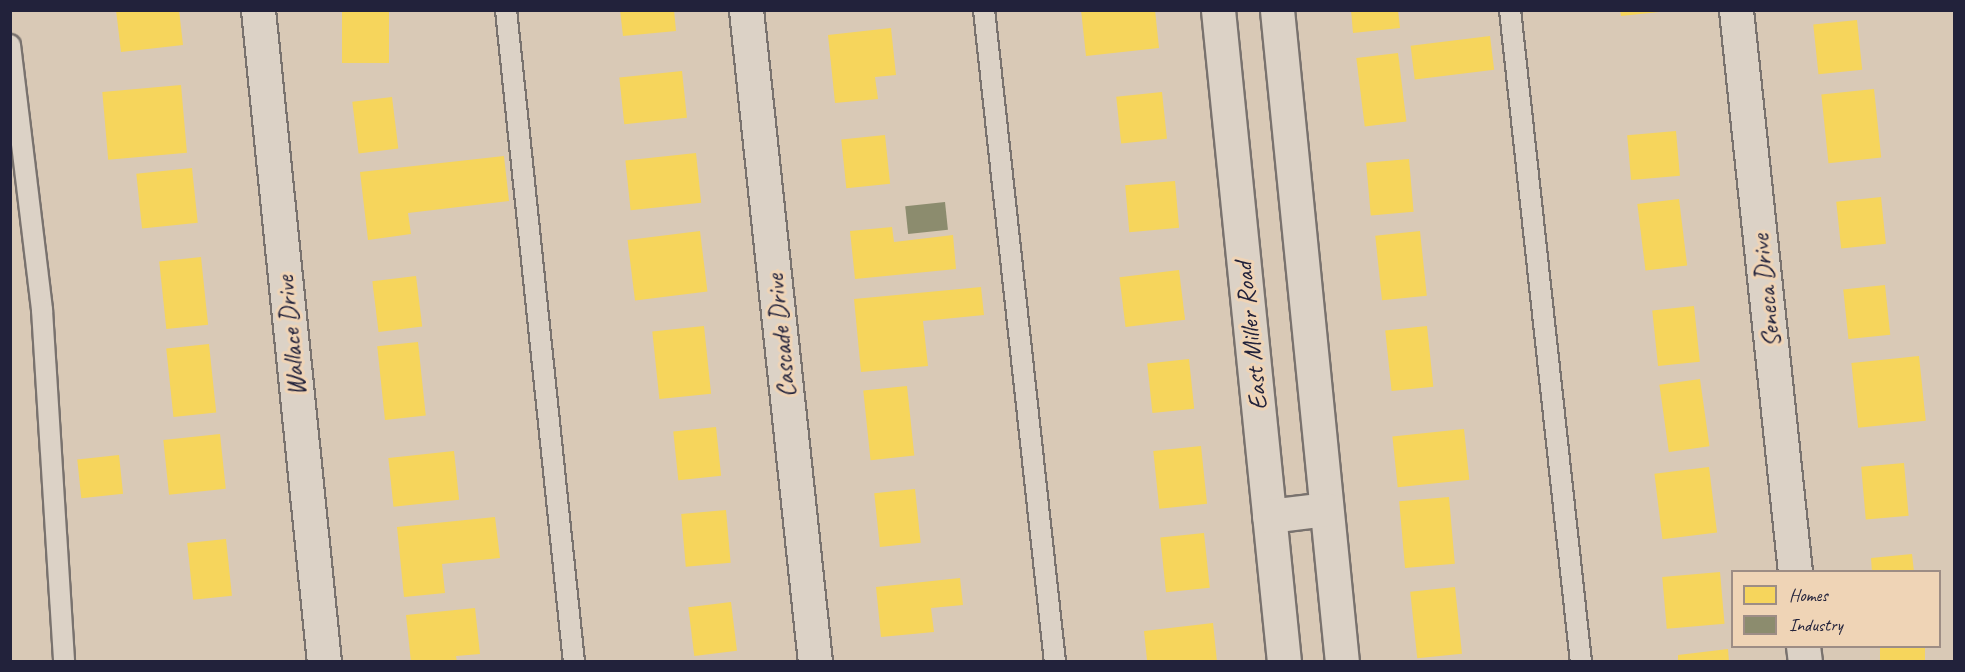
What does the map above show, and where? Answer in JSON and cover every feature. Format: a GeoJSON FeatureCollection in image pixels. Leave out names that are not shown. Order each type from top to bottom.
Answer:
{"type":"FeatureCollection","features":[{"type":"Feature","properties":{"kind":"street","name":"Wallace Drive"},"geometry":{"type":"LineString","coordinates":[[258,10],[324,662]]}},
{"type":"Feature","properties":{"kind":"street","name":"Cascade Drive"},"geometry":{"type":"LineString","coordinates":[[746,10],[815,662]]}},
{"type":"Feature","properties":{"kind":"street","name":"East Miller Road"},"geometry":{"type":"LineString","coordinates":[[1218,10],[1284,662]]}},
{"type":"Feature","properties":{"kind":"street"},"geometry":{"type":"LineString","coordinates":[[1277,10],[1342,662]]}},
{"type":"Feature","properties":{"kind":"street","name":"Seneca Drive"},"geometry":{"type":"LineString","coordinates":[[1736,10],[1795,570]]}},
{"type":"Feature","properties":{"kind":"street"},"geometry":{"type":"LineString","coordinates":[[1269,516],[1326,509]]}},
{"type":"Feature","properties":{"kind":"lane"},"geometry":{"type":"LineString","coordinates":[[506,10],[574,662]]}},
{"type":"Feature","properties":{"kind":"lane"},"geometry":{"type":"LineString","coordinates":[[984,10],[1055,662]]}},
{"type":"Feature","properties":{"kind":"lane"},"geometry":{"type":"LineString","coordinates":[[1510,10],[1581,662]]}},
{"type":"Feature","properties":{"kind":"lane"},"geometry":{"type":"LineString","coordinates":[[10,45],[42,310],[63,662]]}},
{"type":"Feature","properties":{"kind":"building: Homes"},"geometry":{"type":"Polygon","coordinates":[[[116,10],[179,10],[183,45],[121,52],[116,10]]]}},
{"type":"Feature","properties":{"kind":"building: Homes"},"geometry":{"type":"Polygon","coordinates":[[[342,10],[389,10],[389,63],[342,63],[342,10]]]}},
{"type":"Feature","properties":{"kind":"building: Homes"},"geometry":{"type":"Polygon","coordinates":[[[620,10],[674,10],[676,31],[623,36],[620,10]]]}},
{"type":"Feature","properties":{"kind":"building: Homes"},"geometry":{"type":"Polygon","coordinates":[[[1081,10],[1155,10],[1159,48],[1086,56],[1081,10]]]}},
{"type":"Feature","properties":{"kind":"building: Homes"},"geometry":{"type":"Polygon","coordinates":[[[1351,10],[1398,10],[1400,28],[1353,33],[1351,10]]]}},
{"type":"Feature","properties":{"kind":"building: Homes"},"geometry":{"type":"Polygon","coordinates":[[[1620,10],[1659,10],[1659,12],[1621,16],[1620,10]]]}},
{"type":"Feature","properties":{"kind":"building: Homes"},"geometry":{"type":"Polygon","coordinates":[[[1857,20],[1862,70],[1818,74],[1813,25],[1857,20]]]}},
{"type":"Feature","properties":{"kind":"building: Homes"},"geometry":{"type":"Polygon","coordinates":[[[891,28],[896,75],[875,77],[878,99],[835,103],[828,35],[891,28]]]}},
{"type":"Feature","properties":{"kind":"building: Homes"},"geometry":{"type":"Polygon","coordinates":[[[1490,36],[1494,70],[1415,79],[1411,46],[1490,36]]]}},
{"type":"Feature","properties":{"kind":"building: Homes"},"geometry":{"type":"Polygon","coordinates":[[[1398,53],[1406,121],[1365,127],[1356,58],[1398,53]]]}},
{"type":"Feature","properties":{"kind":"building: Homes"},"geometry":{"type":"Polygon","coordinates":[[[682,71],[687,118],[624,124],[619,78],[682,71]]]}},
{"type":"Feature","properties":{"kind":"building: Homes"},"geometry":{"type":"Polygon","coordinates":[[[181,85],[187,153],[108,160],[102,92],[181,85]]]}},
{"type":"Feature","properties":{"kind":"building: Homes"},"geometry":{"type":"Polygon","coordinates":[[[1874,89],[1881,158],[1829,163],[1821,95],[1874,89]]]}},
{"type":"Feature","properties":{"kind":"building: Homes"},"geometry":{"type":"Polygon","coordinates":[[[1162,92],[1167,139],[1121,144],[1116,97],[1162,92]]]}},
{"type":"Feature","properties":{"kind":"building: Homes"},"geometry":{"type":"Polygon","coordinates":[[[392,97],[398,149],[359,153],[352,102],[392,97]]]}},
{"type":"Feature","properties":{"kind":"building: Homes"},"geometry":{"type":"Polygon","coordinates":[[[1676,131],[1680,176],[1631,180],[1627,135],[1676,131]]]}},
{"type":"Feature","properties":{"kind":"building: Homes"},"geometry":{"type":"Polygon","coordinates":[[[885,135],[890,184],[846,188],[841,140],[885,135]]]}},
{"type":"Feature","properties":{"kind":"building: Homes"},"geometry":{"type":"Polygon","coordinates":[[[696,153],[701,203],[631,210],[625,160],[696,153]]]}},
{"type":"Feature","properties":{"kind":"building: Homes"},"geometry":{"type":"Polygon","coordinates":[[[504,156],[509,201],[408,213],[411,234],[368,240],[360,172],[504,156]]]}},
{"type":"Feature","properties":{"kind":"building: Homes"},"geometry":{"type":"Polygon","coordinates":[[[1409,159],[1414,212],[1371,216],[1366,163],[1409,159]]]}},
{"type":"Feature","properties":{"kind":"building: Homes"},"geometry":{"type":"Polygon","coordinates":[[[192,168],[198,223],[142,229],[136,174],[192,168]]]}},
{"type":"Feature","properties":{"kind":"building: Homes"},"geometry":{"type":"Polygon","coordinates":[[[1175,181],[1179,228],[1129,232],[1125,185],[1175,181]]]}},
{"type":"Feature","properties":{"kind":"building: Homes"},"geometry":{"type":"Polygon","coordinates":[[[1881,197],[1886,244],[1841,248],[1836,202],[1881,197]]]}},
{"type":"Feature","properties":{"kind":"building: Homes"},"geometry":{"type":"Polygon","coordinates":[[[1679,199],[1687,266],[1645,271],[1637,204],[1679,199]]]}},
{"type":"Feature","properties":{"kind":"building: Homes"},"geometry":{"type":"Polygon","coordinates":[[[892,227],[894,242],[953,235],[956,269],[855,279],[850,231],[892,227]]]}},
{"type":"Feature","properties":{"kind":"building: Homes"},"geometry":{"type":"Polygon","coordinates":[[[700,231],[707,292],[635,300],[628,240],[700,231]]]}},
{"type":"Feature","properties":{"kind":"building: Homes"},"geometry":{"type":"Polygon","coordinates":[[[1420,231],[1427,296],[1382,300],[1375,236],[1420,231]]]}},
{"type":"Feature","properties":{"kind":"building: Homes"},"geometry":{"type":"Polygon","coordinates":[[[201,257],[208,325],[166,329],[159,261],[201,257]]]}},
{"type":"Feature","properties":{"kind":"building: Homes"},"geometry":{"type":"Polygon","coordinates":[[[1179,270],[1185,320],[1126,327],[1119,277],[1179,270]]]}},
{"type":"Feature","properties":{"kind":"building: Homes"},"geometry":{"type":"Polygon","coordinates":[[[416,276],[422,327],[379,332],[372,281],[416,276]]]}},
{"type":"Feature","properties":{"kind":"building: Homes"},"geometry":{"type":"Polygon","coordinates":[[[1885,285],[1890,335],[1848,339],[1843,289],[1885,285]]]}},
{"type":"Feature","properties":{"kind":"building: Homes"},"geometry":{"type":"Polygon","coordinates":[[[981,287],[984,315],[923,321],[928,366],[861,372],[854,299],[981,287]]]}},
{"type":"Feature","properties":{"kind":"building: Homes"},"geometry":{"type":"Polygon","coordinates":[[[1694,306],[1700,362],[1658,366],[1652,310],[1694,306]]]}},
{"type":"Feature","properties":{"kind":"building: Homes"},"geometry":{"type":"Polygon","coordinates":[[[704,326],[711,394],[659,399],[652,331],[704,326]]]}},
{"type":"Feature","properties":{"kind":"building: Homes"},"geometry":{"type":"Polygon","coordinates":[[[1427,326],[1433,387],[1392,391],[1385,330],[1427,326]]]}},
{"type":"Feature","properties":{"kind":"building: Homes"},"geometry":{"type":"Polygon","coordinates":[[[418,342],[426,416],[385,420],[377,346],[418,342]]]}},
{"type":"Feature","properties":{"kind":"building: Homes"},"geometry":{"type":"Polygon","coordinates":[[[209,344],[216,413],[173,417],[166,348],[209,344]]]}},
{"type":"Feature","properties":{"kind":"building: Homes"},"geometry":{"type":"Polygon","coordinates":[[[1919,356],[1926,421],[1858,428],[1851,363],[1919,356]]]}},
{"type":"Feature","properties":{"kind":"building: Homes"},"geometry":{"type":"Polygon","coordinates":[[[1189,359],[1194,409],[1152,413],[1147,363],[1189,359]]]}},
{"type":"Feature","properties":{"kind":"building: Homes"},"geometry":{"type":"Polygon","coordinates":[[[1700,379],[1709,446],[1669,452],[1659,385],[1700,379]]]}},
{"type":"Feature","properties":{"kind":"building: Homes"},"geometry":{"type":"Polygon","coordinates":[[[907,386],[914,456],[871,460],[863,391],[907,386]]]}},
{"type":"Feature","properties":{"kind":"building: Homes"},"geometry":{"type":"Polygon","coordinates":[[[716,427],[721,476],[678,480],[673,431],[716,427]]]}},
{"type":"Feature","properties":{"kind":"building: Homes"},"geometry":{"type":"Polygon","coordinates":[[[1464,429],[1469,480],[1398,487],[1392,437],[1464,429]]]}},
{"type":"Feature","properties":{"kind":"building: Homes"},"geometry":{"type":"Polygon","coordinates":[[[220,434],[226,489],[169,495],[163,440],[220,434]]]}},
{"type":"Feature","properties":{"kind":"building: Homes"},"geometry":{"type":"Polygon","coordinates":[[[1201,446],[1207,504],[1159,509],[1153,451],[1201,446]]]}},
{"type":"Feature","properties":{"kind":"building: Homes"},"geometry":{"type":"Polygon","coordinates":[[[454,451],[459,500],[393,507],[388,458],[454,451]]]}},
{"type":"Feature","properties":{"kind":"building: Homes"},"geometry":{"type":"Polygon","coordinates":[[[119,455],[123,494],[81,498],[77,459],[119,455]]]}},
{"type":"Feature","properties":{"kind":"building: Homes"},"geometry":{"type":"Polygon","coordinates":[[[1904,463],[1909,516],[1866,520],[1861,467],[1904,463]]]}},
{"type":"Feature","properties":{"kind":"building: Homes"},"geometry":{"type":"Polygon","coordinates":[[[1709,467],[1717,533],[1662,539],[1654,474],[1709,467]]]}},
{"type":"Feature","properties":{"kind":"building: Homes"},"geometry":{"type":"Polygon","coordinates":[[[915,489],[921,543],[880,547],[874,493],[915,489]]]}},
{"type":"Feature","properties":{"kind":"building: Homes"},"geometry":{"type":"Polygon","coordinates":[[[1449,497],[1455,564],[1405,568],[1399,501],[1449,497]]]}},
{"type":"Feature","properties":{"kind":"building: Homes"},"geometry":{"type":"Polygon","coordinates":[[[726,510],[731,563],[686,567],[681,514],[726,510]]]}},
{"type":"Feature","properties":{"kind":"building: Homes"},"geometry":{"type":"Polygon","coordinates":[[[495,517],[500,558],[442,564],[445,593],[404,597],[397,527],[495,517]]]}},
{"type":"Feature","properties":{"kind":"building: Homes"},"geometry":{"type":"Polygon","coordinates":[[[1204,533],[1210,588],[1166,592],[1160,538],[1204,533]]]}},
{"type":"Feature","properties":{"kind":"building: Homes"},"geometry":{"type":"Polygon","coordinates":[[[226,539],[232,596],[193,600],[187,543],[226,539]]]}},
{"type":"Feature","properties":{"kind":"building: Homes"},"geometry":{"type":"Polygon","coordinates":[[[1912,554],[1914,570],[1872,570],[1871,558],[1912,554]]]}},
{"type":"Feature","properties":{"kind":"building: Homes"},"geometry":{"type":"Polygon","coordinates":[[[1720,572],[1725,624],[1667,629],[1662,577],[1720,572]]]}},
{"type":"Feature","properties":{"kind":"building: Homes"},"geometry":{"type":"Polygon","coordinates":[[[960,578],[963,605],[931,608],[934,632],[881,637],[876,587],[960,578]]]}},
{"type":"Feature","properties":{"kind":"building: Homes"},"geometry":{"type":"Polygon","coordinates":[[[1455,587],[1462,654],[1417,658],[1410,592],[1455,587]]]}},
{"type":"Feature","properties":{"kind":"building: Homes"},"geometry":{"type":"Polygon","coordinates":[[[731,602],[737,651],[694,656],[688,607],[731,602]]]}},
{"type":"Feature","properties":{"kind":"building: Homes"},"geometry":{"type":"Polygon","coordinates":[[[475,608],[480,654],[456,656],[457,662],[411,662],[406,615],[475,608]]]}},
{"type":"Feature","properties":{"kind":"building: Homes"},"geometry":{"type":"Polygon","coordinates":[[[1213,623],[1217,662],[1147,660],[1144,631],[1213,623]]]}},
{"type":"Feature","properties":{"kind":"building: Homes"},"geometry":{"type":"Polygon","coordinates":[[[1880,648],[1925,648],[1925,662],[1880,662],[1880,648]]]}},
{"type":"Feature","properties":{"kind":"building: Homes"},"geometry":{"type":"Polygon","coordinates":[[[1728,649],[1729,662],[1678,662],[1678,655],[1728,649]]]}},
{"type":"Feature","properties":{"kind":"building: Industry"},"geometry":{"type":"Polygon","coordinates":[[[945,202],[948,230],[908,234],[905,206],[945,202]]]}}]}
